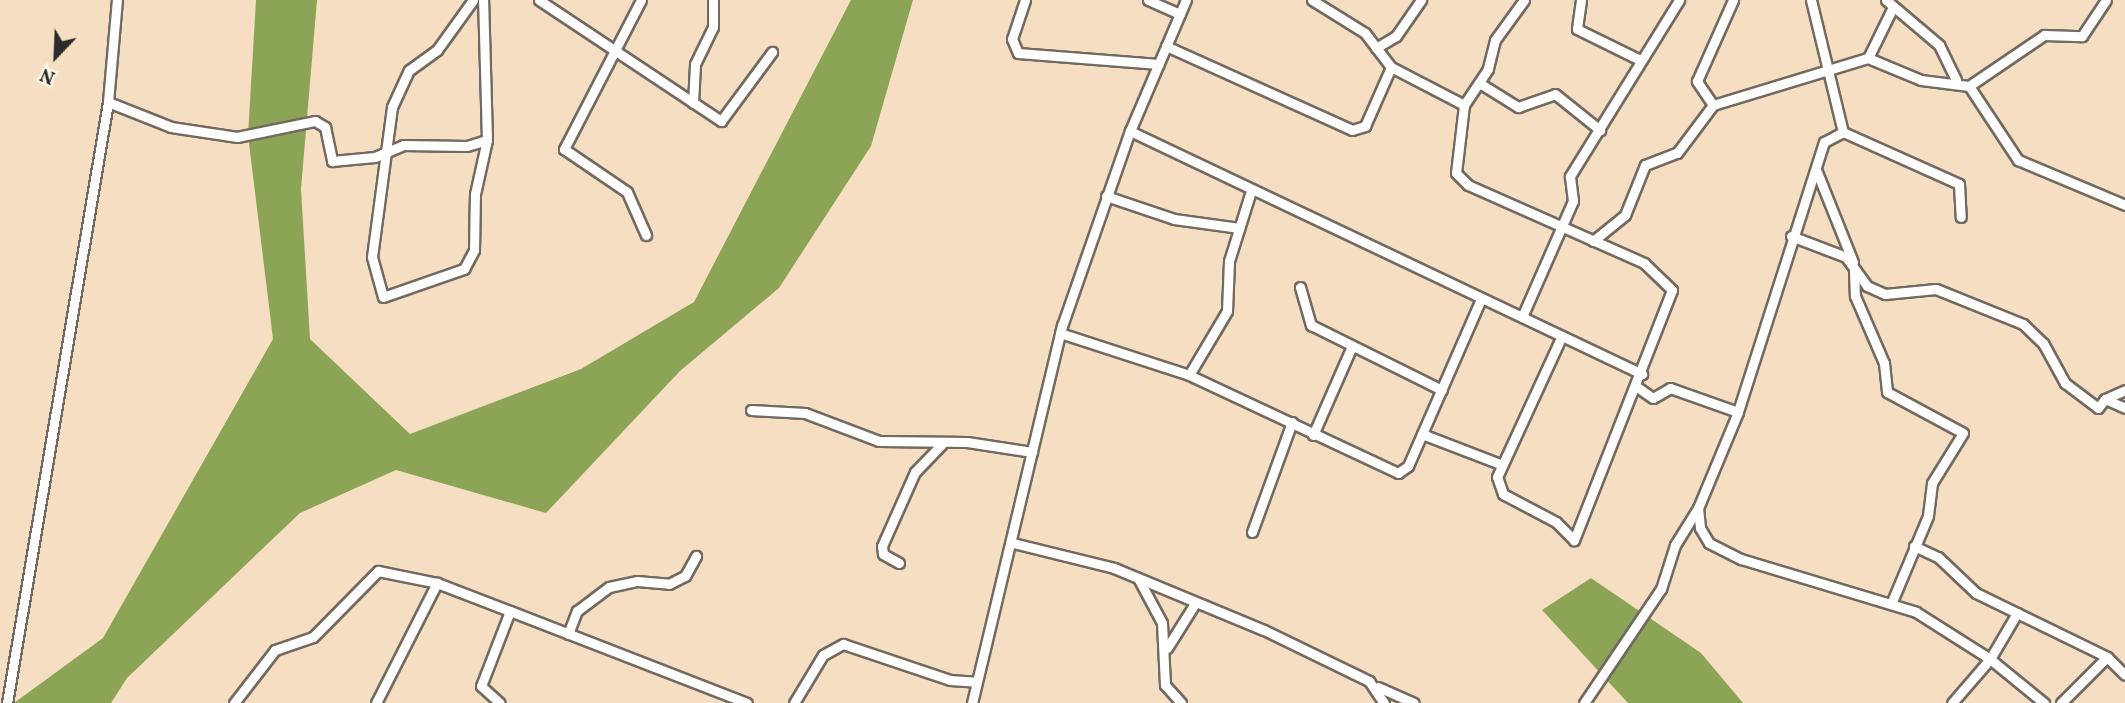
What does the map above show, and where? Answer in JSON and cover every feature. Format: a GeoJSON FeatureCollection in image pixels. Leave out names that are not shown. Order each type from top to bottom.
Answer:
{"type":"FeatureCollection","features":[{"type":"Feature","properties":{"kind":"street"},"geometry":{"type":"LineString","coordinates":[[7,703],[108,102],[117,0]]}},
{"type":"Feature","properties":{"kind":"street"},"geometry":{"type":"LineString","coordinates":[[473,0],[437,50],[409,70],[392,107],[372,257],[387,298],[469,264],[487,139],[483,0]]}},
{"type":"Feature","properties":{"kind":"street"},"geometry":{"type":"LineString","coordinates":[[539,0],[693,103],[724,120],[772,52]]}},
{"type":"Feature","properties":{"kind":"street"},"geometry":{"type":"LineString","coordinates":[[641,0],[612,47],[564,149],[627,192],[646,235]]}},
{"type":"Feature","properties":{"kind":"street"},"geometry":{"type":"LineString","coordinates":[[693,103],[695,64],[713,27],[713,0]]}},
{"type":"Feature","properties":{"kind":"street"},"geometry":{"type":"LineString","coordinates":[[1025,0],[1012,40],[1018,52],[1159,64]]}},
{"type":"Feature","properties":{"kind":"street"},"geometry":{"type":"LineString","coordinates":[[1148,0],[1180,14]]}},
{"type":"Feature","properties":{"kind":"street"},"geometry":{"type":"LineString","coordinates":[[972,703],[1013,543],[1060,334],[1130,131],[1186,0]]}},
{"type":"Feature","properties":{"kind":"street"},"geometry":{"type":"LineString","coordinates":[[1312,0],[1365,33],[1391,67],[1464,105]]}},
{"type":"Feature","properties":{"kind":"street"},"geometry":{"type":"LineString","coordinates":[[1376,48],[1396,36],[1420,0]]}},
{"type":"Feature","properties":{"kind":"street"},"geometry":{"type":"LineString","coordinates":[[1524,0],[1492,46],[1481,84],[1464,105],[1455,160],[1460,179],[1655,270],[1672,290],[1577,538],[1503,494],[1500,464],[1562,336]]}},
{"type":"Feature","properties":{"kind":"street"},"geometry":{"type":"LineString","coordinates":[[1581,0],[1577,29],[1640,60]]}},
{"type":"Feature","properties":{"kind":"street"},"geometry":{"type":"LineString","coordinates":[[1522,317],[1573,201],[1570,176],[1679,0]]}},
{"type":"Feature","properties":{"kind":"street"},"geometry":{"type":"LineString","coordinates":[[1713,105],[1697,81],[1732,0]]}},
{"type":"Feature","properties":{"kind":"street"},"geometry":{"type":"LineString","coordinates":[[1811,0],[1830,68],[1843,132]]}},
{"type":"Feature","properties":{"kind":"street"},"geometry":{"type":"LineString","coordinates":[[1969,86],[2044,34],[2082,36],[2106,0]]}},
{"type":"Feature","properties":{"kind":"street"},"geometry":{"type":"LineString","coordinates":[[1867,58],[1889,4],[1940,46],[1956,80]]}},
{"type":"Feature","properties":{"kind":"street"},"geometry":{"type":"LineString","coordinates":[[1166,46],[1352,130],[1365,126],[1391,67]]}},
{"type":"Feature","properties":{"kind":"street"},"geometry":{"type":"LineString","coordinates":[[1593,241],[1629,209],[1645,165],[1677,153],[1713,105],[1867,58],[1921,80],[1956,80],[1969,86],[2018,160],[2125,205]]}},
{"type":"Feature","properties":{"kind":"street"},"geometry":{"type":"LineString","coordinates":[[1481,84],[1518,107],[1555,94],[1600,130]]}},
{"type":"Feature","properties":{"kind":"street"},"geometry":{"type":"LineString","coordinates":[[108,102],[171,127],[237,137],[304,118],[325,127],[325,149],[332,161],[387,152],[403,145],[467,146],[487,139]]}},
{"type":"Feature","properties":{"kind":"street"},"geometry":{"type":"LineString","coordinates":[[1130,131],[1251,191],[1642,374]]}},
{"type":"Feature","properties":{"kind":"street"},"geometry":{"type":"LineString","coordinates":[[1584,703],[1661,589],[1675,545],[1698,508],[1738,412],[1791,236],[1816,172],[1824,142],[1843,132]]}},
{"type":"Feature","properties":{"kind":"street"},"geometry":{"type":"LineString","coordinates":[[1843,132],[1959,184],[1961,217]]}},
{"type":"Feature","properties":{"kind":"street"},"geometry":{"type":"LineString","coordinates":[[1816,172],[1861,280]]}},
{"type":"Feature","properties":{"kind":"street"},"geometry":{"type":"LineString","coordinates":[[1189,376],[1227,312],[1226,275],[1251,191]]}},
{"type":"Feature","properties":{"kind":"street"},"geometry":{"type":"LineString","coordinates":[[1106,196],[1174,219],[1238,228]]}},
{"type":"Feature","properties":{"kind":"street"},"geometry":{"type":"LineString","coordinates":[[1791,236],[1846,257],[1861,280],[1885,294],[1944,291],[2023,324],[2043,343],[2065,383],[2098,408],[2105,399],[2125,390]]}},
{"type":"Feature","properties":{"kind":"street"},"geometry":{"type":"LineString","coordinates":[[1854,270],[1855,296],[1884,363],[1886,392],[1963,433],[1931,483],[1928,516],[1891,604]]}},
{"type":"Feature","properties":{"kind":"street"},"geometry":{"type":"LineString","coordinates":[[1300,287],[1307,322],[1442,390]]}},
{"type":"Feature","properties":{"kind":"street"},"geometry":{"type":"LineString","coordinates":[[1060,334],[1189,376],[1398,473],[1408,466],[1481,299]]}},
{"type":"Feature","properties":{"kind":"street"},"geometry":{"type":"LineString","coordinates":[[1313,435],[1352,346]]}},
{"type":"Feature","properties":{"kind":"street"},"geometry":{"type":"LineString","coordinates":[[1637,387],[1653,398],[1670,388],[1738,412]]}},
{"type":"Feature","properties":{"kind":"street"},"geometry":{"type":"LineString","coordinates":[[2105,399],[2125,408]]}},
{"type":"Feature","properties":{"kind":"street"},"geometry":{"type":"LineString","coordinates":[[751,410],[805,413],[879,441],[1032,452]]}},
{"type":"Feature","properties":{"kind":"street"},"geometry":{"type":"LineString","coordinates":[[1252,532],[1292,422]]}},
{"type":"Feature","properties":{"kind":"street"},"geometry":{"type":"LineString","coordinates":[[1422,434],[1500,464]]}},
{"type":"Feature","properties":{"kind":"street"},"geometry":{"type":"LineString","coordinates":[[899,563],[883,554],[882,546],[915,472],[942,444]]}},
{"type":"Feature","properties":{"kind":"street"},"geometry":{"type":"LineString","coordinates":[[1698,508],[1705,538],[1721,550],[1916,612],[1990,659],[2044,703]]}},
{"type":"Feature","properties":{"kind":"street"},"geometry":{"type":"LineString","coordinates":[[1013,543],[1137,577],[1194,605],[1265,630],[1414,703]]}},
{"type":"Feature","properties":{"kind":"street"},"geometry":{"type":"LineString","coordinates":[[1914,546],[1938,557],[1976,593],[2107,657],[2125,675]]}},
{"type":"Feature","properties":{"kind":"street"},"geometry":{"type":"LineString","coordinates":[[568,634],[577,611],[609,587],[637,581],[668,584],[685,576],[696,556]]}},
{"type":"Feature","properties":{"kind":"street"},"geometry":{"type":"LineString","coordinates":[[234,703],[275,650],[313,637],[378,571],[437,583],[747,703]]}},
{"type":"Feature","properties":{"kind":"street"},"geometry":{"type":"LineString","coordinates":[[1137,577],[1162,623],[1167,648],[1165,685],[1181,703]]}},
{"type":"Feature","properties":{"kind":"street"},"geometry":{"type":"LineString","coordinates":[[376,703],[437,583]]}},
{"type":"Feature","properties":{"kind":"street"},"geometry":{"type":"LineString","coordinates":[[1167,648],[1194,605]]}},
{"type":"Feature","properties":{"kind":"street"},"geometry":{"type":"LineString","coordinates":[[500,703],[481,686],[510,611]]}},
{"type":"Feature","properties":{"kind":"street"},"geometry":{"type":"LineString","coordinates":[[1952,703],[1990,659],[2017,613]]}},
{"type":"Feature","properties":{"kind":"street"},"geometry":{"type":"LineString","coordinates":[[794,703],[823,654],[843,644],[950,680],[976,682]]}},
{"type":"Feature","properties":{"kind":"street"},"geometry":{"type":"LineString","coordinates":[[2061,703],[2107,657]]}},
{"type":"Feature","properties":{"kind":"street"},"geometry":{"type":"LineString","coordinates":[[1378,687],[1384,703]]}},
{"type":"Feature","properties":{"kind":"green space"},"geometry":{"type":"Polygon","coordinates":[[[256,0],[317,0],[301,189],[310,339],[410,434],[581,369],[694,302],[851,0],[913,0],[871,146],[779,288],[680,371],[546,513],[396,470],[300,513],[127,678],[111,703],[14,703],[103,638],[273,339],[248,135],[256,0]]]}},
{"type":"Feature","properties":{"kind":"green space"},"geometry":{"type":"Polygon","coordinates":[[[1591,578],[1701,653],[1743,703],[1628,703],[1542,610],[1591,578]]]}}]}
